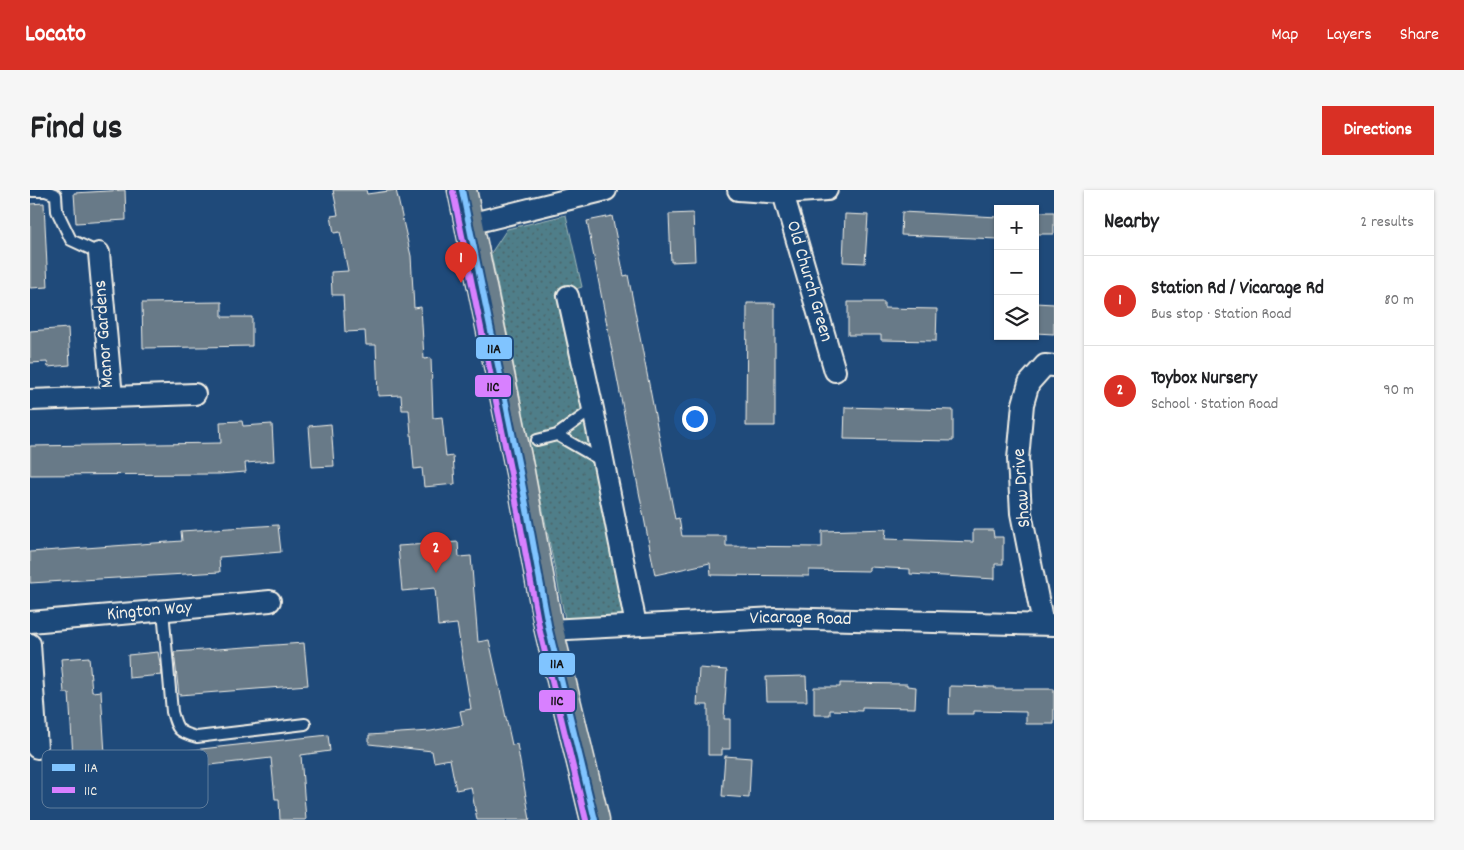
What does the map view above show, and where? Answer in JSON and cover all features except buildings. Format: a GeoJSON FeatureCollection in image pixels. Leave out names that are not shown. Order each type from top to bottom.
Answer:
{"type":"FeatureCollection","features":[{"type":"Feature","properties":{"kind":"main road"},"geometry":{"type":"LineString","coordinates":[[462,190],[520,472],[549,630],[595,820]]}},
{"type":"Feature","properties":{"kind":"street"},"geometry":{"type":"LineString","coordinates":[[469,224],[606,190]]}},
{"type":"Feature","properties":{"kind":"street"},"geometry":{"type":"LineString","coordinates":[[738,190],[783,193],[827,190]]}},
{"type":"Feature","properties":{"kind":"street","name":"Old Church Green"},"geometry":{"type":"LineString","coordinates":[[783,193],[835,371]]}},
{"type":"Feature","properties":{"kind":"street","name":"Manor Gardens"},"geometry":{"type":"LineString","coordinates":[[30,400],[112,397],[99,253]]}},
{"type":"Feature","properties":{"kind":"street"},"geometry":{"type":"LineString","coordinates":[[568,296],[604,461],[636,625]]}},
{"type":"Feature","properties":{"kind":"street","name":"Shaw Drive"},"geometry":{"type":"LineString","coordinates":[[1049,624],[1021,513],[1018,458],[1023,404],[1029,383],[1045,365],[1054,366]]}},
{"type":"Feature","properties":{"kind":"street"},"geometry":{"type":"LineString","coordinates":[[112,397],[194,394]]}},
{"type":"Feature","properties":{"kind":"street","name":"Kington Way"},"geometry":{"type":"LineString","coordinates":[[30,622],[270,601]]}},
{"type":"Feature","properties":{"kind":"street","name":"Vicarage Road"},"geometry":{"type":"LineString","coordinates":[[549,630],[774,618],[1049,624]]}},
{"type":"Feature","properties":{"kind":"street"},"geometry":{"type":"LineString","coordinates":[[30,644],[37,748]]}},
{"type":"Feature","properties":{"kind":"lane"},"geometry":{"type":"LineString","coordinates":[[30,191],[46,191],[56,195],[58,211],[71,240],[99,253]]}},
{"type":"Feature","properties":{"kind":"lane"},"geometry":{"type":"LineString","coordinates":[[537,440],[557,435],[593,409]]}},
{"type":"Feature","properties":{"kind":"lane"},"geometry":{"type":"LineString","coordinates":[[557,435],[604,461]]}},
{"type":"Feature","properties":{"kind":"lane"},"geometry":{"type":"LineString","coordinates":[[163,610],[172,712],[177,728],[185,734],[197,737],[305,724]]}},
{"type":"Feature","properties":{"kind":"green space"},"geometry":{"type":"Polygon","coordinates":[[[566,215],[582,287],[556,295],[627,615],[565,619],[491,253],[507,229],[566,215]]]}},
{"type":"Feature","properties":{"kind":"transit line","name":"11A"},"geometry":{"type":"LineString","coordinates":[[462,190],[520,472],[549,630],[595,820]]}},
{"type":"Feature","properties":{"kind":"transit line","name":"11C"},"geometry":{"type":"LineString","coordinates":[[453,192],[511,474],[540,632],[586,820]]}},
{"type":"Feature","properties":{"kind":"place","name":"Station Rd / Vicarage Rd"},"geometry":{"type":"Point","coordinates":[461,283]}},
{"type":"Feature","properties":{"kind":"place","name":"Toybox Nursery"},"geometry":{"type":"Point","coordinates":[436,573]}}]}
